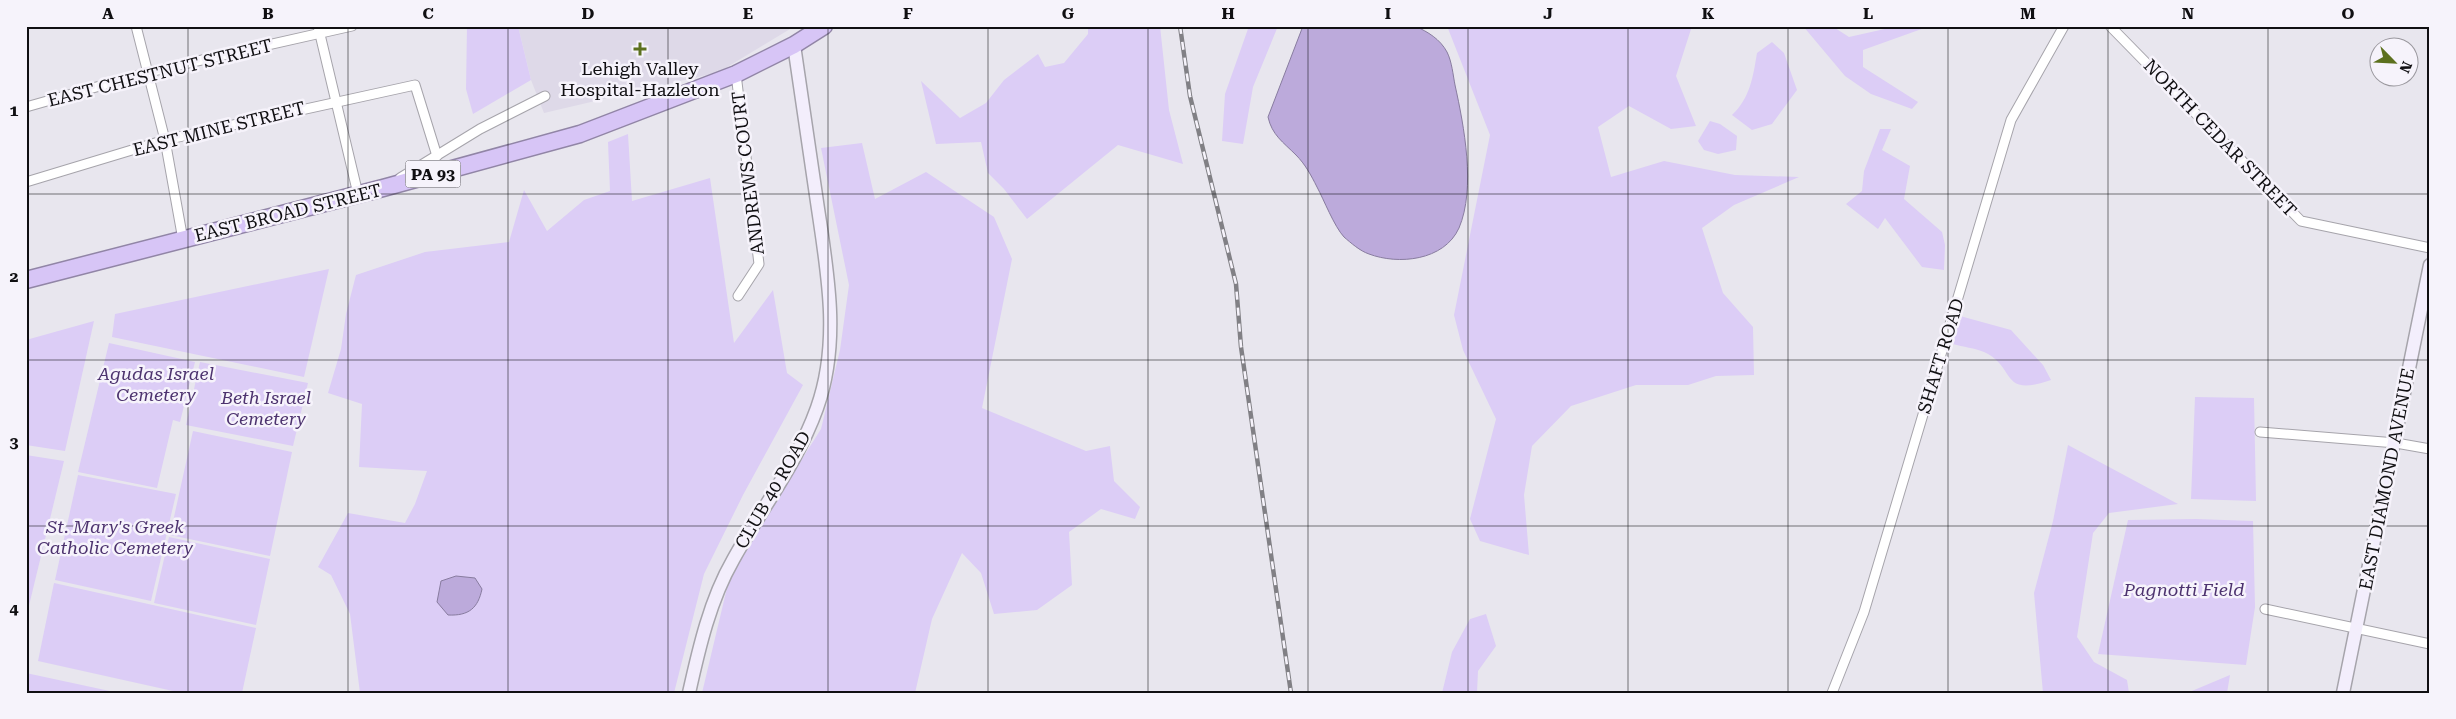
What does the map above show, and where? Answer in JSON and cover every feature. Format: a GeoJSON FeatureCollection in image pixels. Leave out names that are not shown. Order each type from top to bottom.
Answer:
{"type":"FeatureCollection","features":[{"type":"Feature","properties":{"kind":"highway","name":"EAST BROAD STREET"},"geometry":{"type":"LineString","coordinates":[[26,280],[383,188],[580,134],[736,74],[794,45],[824,26]]}},
{"type":"Feature","properties":{"kind":"street"},"geometry":{"type":"LineString","coordinates":[[136,26],[165,140],[183,240]]}},
{"type":"Feature","properties":{"kind":"street","name":"EAST CHESTNUT STREET"},"geometry":{"type":"LineString","coordinates":[[26,107],[149,72],[319,31],[352,26]]}},
{"type":"Feature","properties":{"kind":"street","name":"SHAFT ROAD"},"geometry":{"type":"LineString","coordinates":[[1832,693],[1864,612],[2011,120],[2064,26]]}},
{"type":"Feature","properties":{"kind":"street","name":"NORTH CEDAR STREET"},"geometry":{"type":"LineString","coordinates":[[2110,26],[2301,221],[2430,248]]}},
{"type":"Feature","properties":{"kind":"street"},"geometry":{"type":"LineString","coordinates":[[319,31],[358,194]]}},
{"type":"Feature","properties":{"kind":"street","name":"CLUB 40 ROAD"},"geometry":{"type":"LineString","coordinates":[[689,693],[712,608],[732,561],[780,485],[802,444],[817,408],[827,369],[831,304],[794,45]]}},
{"type":"Feature","properties":{"kind":"street","name":"ANDREWS COURT"},"geometry":{"type":"LineString","coordinates":[[736,74],[760,264],[738,296]]}},
{"type":"Feature","properties":{"kind":"street","name":"EAST MINE STREET"},"geometry":{"type":"LineString","coordinates":[[26,182],[165,140],[415,84],[437,156]]}},
{"type":"Feature","properties":{"kind":"street"},"geometry":{"type":"LineString","coordinates":[[383,188],[480,128],[545,96]]}},
{"type":"Feature","properties":{"kind":"street","name":"EAST DIAMOND AVENUE"},"geometry":{"type":"LineString","coordinates":[[2344,693],[2396,442],[2430,265]]}},
{"type":"Feature","properties":{"kind":"street"},"geometry":{"type":"LineString","coordinates":[[2260,432],[2396,442],[2430,449]]}},
{"type":"Feature","properties":{"kind":"street"},"geometry":{"type":"LineString","coordinates":[[2265,609],[2430,644]]}},
{"type":"Feature","properties":{"kind":"shaded area","name":"Lehigh Valley Hospital-Hazleton"},"geometry":{"type":"Polygon","coordinates":[[[518,26],[795,26],[719,72],[544,113],[531,80],[518,26]]]}},
{"type":"Feature","properties":{"kind":"shaded area"},"geometry":{"type":"Polygon","coordinates":[[[1303,26],[1415,26],[1433,36],[1444,47],[1451,64],[1462,119],[1468,176],[1467,195],[1459,228],[1443,248],[1419,258],[1406,259],[1381,257],[1359,249],[1340,232],[1305,166],[1275,134],[1268,117],[1303,26]]]}},
{"type":"Feature","properties":{"kind":"shaded area"},"geometry":{"type":"Polygon","coordinates":[[[456,576],[475,578],[482,589],[478,601],[471,610],[462,614],[448,615],[437,602],[441,581],[456,576]]]}},
{"type":"Feature","properties":{"kind":"green space"},"geometry":{"type":"Polygon","coordinates":[[[467,26],[518,26],[531,80],[473,114],[466,89],[467,26]]]}},
{"type":"Feature","properties":{"kind":"green space"},"geometry":{"type":"Polygon","coordinates":[[[1088,26],[1160,26],[1169,110],[1183,164],[1118,145],[1027,219],[1004,189],[988,173],[981,142],[936,144],[921,81],[960,118],[986,103],[1004,80],[1038,54],[1045,67],[1064,63],[1088,34],[1088,26]]]}},
{"type":"Feature","properties":{"kind":"green space"},"geometry":{"type":"Polygon","coordinates":[[[1249,26],[1278,26],[1253,87],[1243,144],[1222,141],[1225,94],[1249,26]]]}},
{"type":"Feature","properties":{"kind":"green space"},"geometry":{"type":"Polygon","coordinates":[[[1447,26],[1692,26],[1676,76],[1696,126],[1671,129],[1629,106],[1598,127],[1611,177],[1664,161],[1735,175],[1799,177],[1734,205],[1702,228],[1723,293],[1753,327],[1754,375],[1716,376],[1688,385],[1636,385],[1571,406],[1532,446],[1524,495],[1529,555],[1480,541],[1470,519],[1496,419],[1463,350],[1454,315],[1490,135],[1447,26]]]}},
{"type":"Feature","properties":{"kind":"green space"},"geometry":{"type":"Polygon","coordinates":[[[1803,26],[1832,26],[1849,37],[1898,26],[1930,26],[1863,50],[1863,67],[1918,102],[1912,109],[1871,94],[1845,76],[1803,26]]]}},
{"type":"Feature","properties":{"kind":"green space"},"geometry":{"type":"Polygon","coordinates":[[[1772,42],[1784,53],[1797,90],[1772,124],[1752,130],[1732,115],[1747,94],[1757,53],[1772,42]]]}},
{"type":"Feature","properties":{"kind":"green space"},"geometry":{"type":"Polygon","coordinates":[[[1710,121],[1720,124],[1737,136],[1736,150],[1718,154],[1704,150],[1698,141],[1710,121]]]}},
{"type":"Feature","properties":{"kind":"green space"},"geometry":{"type":"Polygon","coordinates":[[[1880,129],[1891,129],[1882,150],[1910,166],[1904,199],[1942,232],[1945,245],[1944,270],[1922,267],[1885,218],[1878,229],[1846,204],[1862,191],[1864,171],[1880,129]]]}},
{"type":"Feature","properties":{"kind":"green space"},"geometry":{"type":"Polygon","coordinates":[[[628,134],[632,201],[710,178],[734,343],[773,290],[787,373],[803,385],[743,495],[704,574],[674,693],[360,693],[350,614],[331,575],[318,567],[348,513],[405,523],[415,504],[427,471],[359,467],[362,404],[328,393],[341,349],[346,314],[356,275],[425,252],[509,242],[524,190],[547,231],[584,200],[610,191],[608,142],[628,134]]]}},
{"type":"Feature","properties":{"kind":"green space"},"geometry":{"type":"Polygon","coordinates":[[[862,143],[875,199],[926,172],[994,217],[1012,259],[982,408],[1086,451],[1110,446],[1114,481],[1140,507],[1135,519],[1101,509],[1069,532],[1072,585],[1037,610],[994,614],[981,573],[962,553],[932,619],[915,693],[702,693],[731,571],[821,429],[840,350],[849,285],[821,148],[862,143]]]}},
{"type":"Feature","properties":{"kind":"green space"},"geometry":{"type":"Polygon","coordinates":[[[329,269],[304,377],[112,337],[115,314],[329,269]]]}},
{"type":"Feature","properties":{"kind":"green space"},"geometry":{"type":"Polygon","coordinates":[[[1960,316],[2011,330],[2043,365],[2051,380],[2035,385],[2016,383],[1994,358],[1984,352],[1953,344],[1960,316]]]}},
{"type":"Feature","properties":{"kind":"green space","name":"Agudas Israel Cemetery"},"geometry":{"type":"Polygon","coordinates":[[[94,321],[65,451],[26,445],[26,340],[94,321]]]}},
{"type":"Feature","properties":{"kind":"green space"},"geometry":{"type":"Polygon","coordinates":[[[109,343],[195,362],[180,422],[173,420],[157,488],[78,472],[109,343]]]}},
{"type":"Feature","properties":{"kind":"green space","name":"Beth Israel Cemetery"},"geometry":{"type":"Polygon","coordinates":[[[200,362],[308,383],[293,446],[186,425],[200,362]]]}},
{"type":"Feature","properties":{"kind":"green space"},"geometry":{"type":"Polygon","coordinates":[[[2195,397],[2254,398],[2256,501],[2191,499],[2195,397]]]}},
{"type":"Feature","properties":{"kind":"green space"},"geometry":{"type":"Polygon","coordinates":[[[193,431],[292,452],[270,556],[170,535],[193,431]]]}},
{"type":"Feature","properties":{"kind":"green space"},"geometry":{"type":"Polygon","coordinates":[[[2068,445],[2178,504],[2109,513],[2093,533],[2077,637],[2094,662],[2127,680],[2129,693],[2043,693],[2034,593],[2053,521],[2068,445]]]}},
{"type":"Feature","properties":{"kind":"green space"},"geometry":{"type":"Polygon","coordinates":[[[26,455],[64,461],[26,618],[26,455]]]}},
{"type":"Feature","properties":{"kind":"green space","name":"St. Mary's Greek Catholic Cemetery"},"geometry":{"type":"Polygon","coordinates":[[[78,475],[176,494],[151,601],[55,580],[78,475]]]}},
{"type":"Feature","properties":{"kind":"green space","name":"Pagnotti Field"},"geometry":{"type":"Polygon","coordinates":[[[2196,519],[2253,521],[2255,607],[2246,665],[2098,654],[2128,520],[2196,519]]]}},
{"type":"Feature","properties":{"kind":"green space"},"geometry":{"type":"Polygon","coordinates":[[[169,537],[270,559],[256,625],[154,603],[169,537]]]}},
{"type":"Feature","properties":{"kind":"green space"},"geometry":{"type":"Polygon","coordinates":[[[54,583],[256,628],[242,693],[182,693],[38,661],[54,583]]]}},
{"type":"Feature","properties":{"kind":"green space"},"geometry":{"type":"Polygon","coordinates":[[[1486,614],[1496,646],[1478,671],[1477,693],[1442,693],[1452,652],[1470,619],[1486,614]]]}},
{"type":"Feature","properties":{"kind":"green space"},"geometry":{"type":"Polygon","coordinates":[[[26,673],[119,693],[26,693],[26,673]]]}},
{"type":"Feature","properties":{"kind":"green space"},"geometry":{"type":"Polygon","coordinates":[[[2230,675],[2227,693],[2187,693],[2230,675]]]}},
{"type":"Feature","properties":{"kind":"railway"},"geometry":{"type":"LineString","coordinates":[[1180,26],[1190,96],[1236,284],[1241,347],[1291,693]]}},
{"type":"Feature","properties":{"kind":"place","name":"Lehigh Valley Hospital-Hazleton"},"geometry":{"type":"Point","coordinates":[640,49]}}]}
